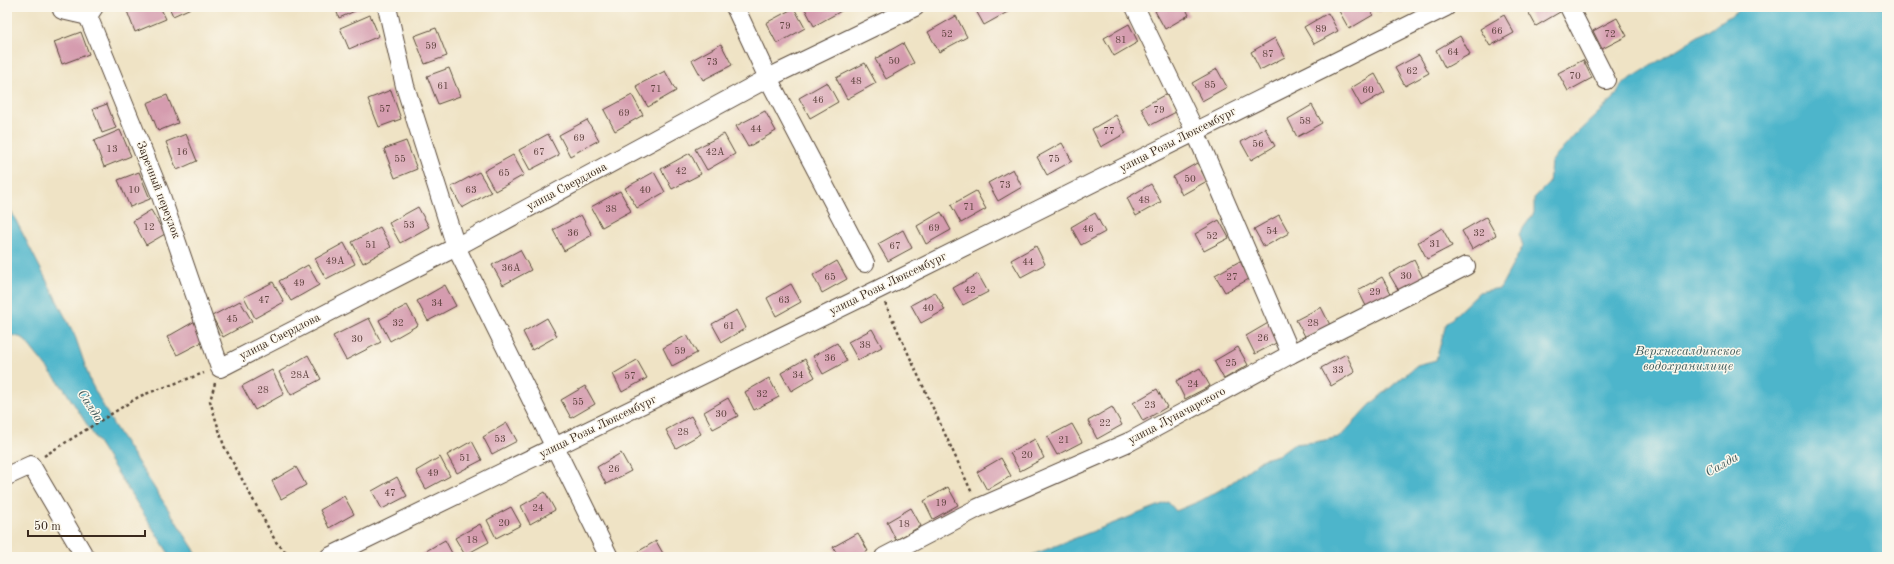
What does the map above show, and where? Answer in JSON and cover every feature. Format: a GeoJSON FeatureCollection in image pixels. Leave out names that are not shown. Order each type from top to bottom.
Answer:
{"type":"FeatureCollection","features":[{"type":"Feature","properties":{"kind":"street"},"geometry":{"type":"LineString","coordinates":[[387,7],[405,86],[456,247],[609,557]]}},
{"type":"Feature","properties":{"kind":"street"},"geometry":{"type":"LineString","coordinates":[[735,7],[768,78],[865,263]]}},
{"type":"Feature","properties":{"kind":"street","name":"улица Свердлова"},"geometry":{"type":"LineString","coordinates":[[220,368],[456,247],[768,78],[915,7]]}},
{"type":"Feature","properties":{"kind":"street"},"geometry":{"type":"LineString","coordinates":[[1135,7],[1195,131],[1291,354]]}},
{"type":"Feature","properties":{"kind":"street","name":"улица Розы Люксембург"},"geometry":{"type":"LineString","coordinates":[[329,557],[879,289],[1446,7]]}},
{"type":"Feature","properties":{"kind":"street"},"geometry":{"type":"LineString","coordinates":[[1569,7],[1606,80]]}},
{"type":"Feature","properties":{"kind":"street"},"geometry":{"type":"LineString","coordinates":[[62,10],[91,11]]}},
{"type":"Feature","properties":{"kind":"street","name":"Заречный переулок"},"geometry":{"type":"LineString","coordinates":[[91,11],[160,193],[220,368]]}},
{"type":"Feature","properties":{"kind":"street","name":"улица Луначарского"},"geometry":{"type":"LineString","coordinates":[[884,557],[978,508],[1131,441],[1291,354],[1466,266]]}},
{"type":"Feature","properties":{"kind":"street"},"geometry":{"type":"LineString","coordinates":[[7,476],[31,465],[85,557]]}},
{"type":"Feature","properties":{"kind":"path"},"geometry":{"type":"LineString","coordinates":[[879,289],[978,508]]}},
{"type":"Feature","properties":{"kind":"path"},"geometry":{"type":"LineString","coordinates":[[60,446],[140,396],[220,368]]}},
{"type":"Feature","properties":{"kind":"path"},"geometry":{"type":"LineString","coordinates":[[220,368],[210,401],[224,446],[276,542],[291,557]]}},
{"type":"Feature","properties":{"kind":"water","name":"Верхнесалдинское водохранилище"},"geometry":{"type":"Polygon","coordinates":[[[1748,7],[1887,7],[1887,557],[1027,557],[1168,502],[1176,511],[1200,501],[1227,486],[1263,459],[1278,455],[1293,444],[1315,442],[1340,437],[1371,404],[1417,365],[1436,360],[1446,324],[1479,292],[1500,288],[1523,246],[1519,234],[1534,213],[1534,198],[1549,183],[1551,162],[1575,135],[1614,98],[1622,84],[1741,9],[1748,7]]]}},
{"type":"Feature","properties":{"kind":"water","name":"Салда"},"geometry":{"type":"Polygon","coordinates":[[[7,203],[75,336],[91,383],[113,424],[199,557],[171,557],[65,390],[23,338],[7,334],[7,203]]]}},
{"type":"Feature","properties":{"kind":"building"},"geometry":{"type":"Polygon","coordinates":[[[136,7],[160,7],[166,19],[135,32],[127,11],[136,7]]]}},
{"type":"Feature","properties":{"kind":"building"},"geometry":{"type":"Polygon","coordinates":[[[169,7],[193,7],[173,16],[169,7]]]}},
{"type":"Feature","properties":{"kind":"building"},"geometry":{"type":"Polygon","coordinates":[[[335,7],[364,7],[339,18],[335,7]]]}},
{"type":"Feature","properties":{"kind":"building"},"geometry":{"type":"Polygon","coordinates":[[[804,7],[841,7],[843,10],[814,26],[804,7]]]}},
{"type":"Feature","properties":{"kind":"building"},"geometry":{"type":"Polygon","coordinates":[[[974,7],[1011,7],[1013,9],[984,25],[974,7]]]}},
{"type":"Feature","properties":{"kind":"building"},"geometry":{"type":"Polygon","coordinates":[[[1162,7],[1185,7],[1189,15],[1165,29],[1155,11],[1162,7]]]}},
{"type":"Feature","properties":{"kind":"building"},"geometry":{"type":"Polygon","coordinates":[[[1346,7],[1369,7],[1373,15],[1349,29],[1339,11],[1346,7]]]}},
{"type":"Feature","properties":{"kind":"building"},"geometry":{"type":"Polygon","coordinates":[[[1376,7],[1389,7],[1379,12],[1376,7]]]}},
{"type":"Feature","properties":{"kind":"building"},"geometry":{"type":"Polygon","coordinates":[[[1557,7],[1560,12],[1536,26],[1526,8],[1557,7]]]}},
{"type":"Feature","properties":{"kind":"building"},"geometry":{"type":"Polygon","coordinates":[[[794,8],[805,28],[777,44],[766,23],[794,8]]]}},
{"type":"Feature","properties":{"kind":"building"},"geometry":{"type":"Polygon","coordinates":[[[1328,13],[1338,31],[1314,44],[1304,27],[1328,13]]]}},
{"type":"Feature","properties":{"kind":"building"},"geometry":{"type":"Polygon","coordinates":[[[370,15],[379,36],[349,49],[340,28],[370,15]]]}},
{"type":"Feature","properties":{"kind":"building"},"geometry":{"type":"Polygon","coordinates":[[[1504,15],[1514,33],[1490,46],[1480,29],[1504,15]]]}},
{"type":"Feature","properties":{"kind":"building"},"geometry":{"type":"Polygon","coordinates":[[[956,16],[967,37],[939,52],[928,32],[956,16]]]}},
{"type":"Feature","properties":{"kind":"building"},"geometry":{"type":"Polygon","coordinates":[[[1617,18],[1627,36],[1602,49],[1593,31],[1617,18]]]}},
{"type":"Feature","properties":{"kind":"building"},"geometry":{"type":"Polygon","coordinates":[[[1129,24],[1138,42],[1114,56],[1104,38],[1129,24]]]}},
{"type":"Feature","properties":{"kind":"building"},"geometry":{"type":"Polygon","coordinates":[[[436,28],[447,56],[425,64],[414,36],[436,28]]]}},
{"type":"Feature","properties":{"kind":"building"},"geometry":{"type":"Polygon","coordinates":[[[81,32],[89,54],[62,64],[54,42],[81,32]]]}},
{"type":"Feature","properties":{"kind":"building"},"geometry":{"type":"Polygon","coordinates":[[[1460,36],[1470,54],[1445,68],[1436,50],[1460,36]]]}},
{"type":"Feature","properties":{"kind":"building"},"geometry":{"type":"Polygon","coordinates":[[[1275,38],[1285,57],[1260,70],[1251,52],[1275,38]]]}},
{"type":"Feature","properties":{"kind":"building"},"geometry":{"type":"Polygon","coordinates":[[[903,43],[914,63],[886,79],[875,59],[903,43]]]}},
{"type":"Feature","properties":{"kind":"building"},"geometry":{"type":"Polygon","coordinates":[[[721,44],[732,65],[703,80],[692,60],[721,44]]]}},
{"type":"Feature","properties":{"kind":"building"},"geometry":{"type":"Polygon","coordinates":[[[1419,55],[1429,73],[1405,86],[1395,68],[1419,55]]]}},
{"type":"Feature","properties":{"kind":"building"},"geometry":{"type":"Polygon","coordinates":[[[1583,60],[1592,78],[1568,91],[1558,73],[1583,60]]]}},
{"type":"Feature","properties":{"kind":"building"},"geometry":{"type":"Polygon","coordinates":[[[865,63],[876,83],[847,99],[836,78],[865,63]]]}},
{"type":"Feature","properties":{"kind":"building"},"geometry":{"type":"Polygon","coordinates":[[[449,68],[460,96],[438,104],[427,76],[449,68]]]}},
{"type":"Feature","properties":{"kind":"building"},"geometry":{"type":"Polygon","coordinates":[[[1217,69],[1227,87],[1202,101],[1192,83],[1217,69]]]}},
{"type":"Feature","properties":{"kind":"building"},"geometry":{"type":"Polygon","coordinates":[[[665,71],[676,91],[648,107],[636,86],[665,71]]]}},
{"type":"Feature","properties":{"kind":"building"},"geometry":{"type":"Polygon","coordinates":[[[1375,74],[1385,92],[1361,106],[1351,88],[1375,74]]]}},
{"type":"Feature","properties":{"kind":"building"},"geometry":{"type":"Polygon","coordinates":[[[827,82],[838,102],[810,118],[799,98],[827,82]]]}},
{"type":"Feature","properties":{"kind":"building"},"geometry":{"type":"Polygon","coordinates":[[[391,90],[401,119],[379,127],[368,99],[391,90]]]}},
{"type":"Feature","properties":{"kind":"building"},"geometry":{"type":"Polygon","coordinates":[[[1166,94],[1176,112],[1151,125],[1141,108],[1166,94]]]}},
{"type":"Feature","properties":{"kind":"building"},"geometry":{"type":"Polygon","coordinates":[[[167,95],[178,123],[158,131],[147,103],[167,95]]]}},
{"type":"Feature","properties":{"kind":"building"},"geometry":{"type":"Polygon","coordinates":[[[632,95],[643,115],[615,131],[604,110],[632,95]]]}},
{"type":"Feature","properties":{"kind":"building"},"geometry":{"type":"Polygon","coordinates":[[[107,104],[116,128],[102,133],[93,109],[107,104]]]}},
{"type":"Feature","properties":{"kind":"building"},"geometry":{"type":"Polygon","coordinates":[[[1312,105],[1322,123],[1297,137],[1288,119],[1312,105]]]}},
{"type":"Feature","properties":{"kind":"building"},"geometry":{"type":"Polygon","coordinates":[[[765,111],[776,131],[748,147],[736,126],[765,111]]]}},
{"type":"Feature","properties":{"kind":"building"},"geometry":{"type":"Polygon","coordinates":[[[1116,115],[1126,133],[1101,147],[1092,129],[1116,115]]]}},
{"type":"Feature","properties":{"kind":"building"},"geometry":{"type":"Polygon","coordinates":[[[587,120],[599,140],[570,156],[559,135],[587,120]]]}},
{"type":"Feature","properties":{"kind":"building"},"geometry":{"type":"Polygon","coordinates":[[[1265,128],[1275,146],[1251,160],[1241,142],[1265,128]]]}},
{"type":"Feature","properties":{"kind":"building"},"geometry":{"type":"Polygon","coordinates":[[[120,130],[131,156],[104,167],[94,141],[120,130]]]}},
{"type":"Feature","properties":{"kind":"building"},"geometry":{"type":"Polygon","coordinates":[[[186,134],[197,161],[177,170],[166,142],[186,134]]]}},
{"type":"Feature","properties":{"kind":"building"},"geometry":{"type":"Polygon","coordinates":[[[548,134],[559,155],[530,170],[519,150],[548,134]]]}},
{"type":"Feature","properties":{"kind":"building"},"geometry":{"type":"Polygon","coordinates":[[[724,134],[735,154],[707,170],[695,149],[724,134]]]}},
{"type":"Feature","properties":{"kind":"building"},"geometry":{"type":"Polygon","coordinates":[[[406,141],[417,169],[395,178],[384,149],[406,141]]]}},
{"type":"Feature","properties":{"kind":"building"},"geometry":{"type":"Polygon","coordinates":[[[1062,143],[1072,161],[1047,175],[1037,157],[1062,143]]]}},
{"type":"Feature","properties":{"kind":"building"},"geometry":{"type":"Polygon","coordinates":[[[690,153],[701,174],[672,189],[661,169],[690,153]]]}},
{"type":"Feature","properties":{"kind":"building"},"geometry":{"type":"Polygon","coordinates":[[[513,155],[524,175],[495,191],[484,171],[513,155]]]}},
{"type":"Feature","properties":{"kind":"building"},"geometry":{"type":"Polygon","coordinates":[[[1197,163],[1207,181],[1182,195],[1173,177],[1197,163]]]}},
{"type":"Feature","properties":{"kind":"building"},"geometry":{"type":"Polygon","coordinates":[[[1013,169],[1022,187],[998,201],[988,183],[1013,169]]]}},
{"type":"Feature","properties":{"kind":"building"},"geometry":{"type":"Polygon","coordinates":[[[139,172],[150,199],[130,207],[118,180],[139,172]]]}},
{"type":"Feature","properties":{"kind":"building"},"geometry":{"type":"Polygon","coordinates":[[[479,172],[491,192],[462,208],[451,187],[479,172]]]}},
{"type":"Feature","properties":{"kind":"building"},"geometry":{"type":"Polygon","coordinates":[[[654,172],[665,192],[637,208],[625,188],[654,172]]]}},
{"type":"Feature","properties":{"kind":"building"},"geometry":{"type":"Polygon","coordinates":[[[1151,184],[1161,202],[1136,216],[1127,198],[1151,184]]]}},
{"type":"Feature","properties":{"kind":"building"},"geometry":{"type":"Polygon","coordinates":[[[620,191],[631,211],[602,227],[591,207],[620,191]]]}},
{"type":"Feature","properties":{"kind":"building"},"geometry":{"type":"Polygon","coordinates":[[[976,191],[986,209],[961,223],[951,205],[976,191]]]}},
{"type":"Feature","properties":{"kind":"building"},"geometry":{"type":"Polygon","coordinates":[[[418,207],[429,227],[400,243],[389,223],[418,207]]]}},
{"type":"Feature","properties":{"kind":"building"},"geometry":{"type":"Polygon","coordinates":[[[151,210],[165,234],[146,245],[133,221],[151,210]]]}},
{"type":"Feature","properties":{"kind":"building"},"geometry":{"type":"Polygon","coordinates":[[[941,212],[951,230],[926,244],[917,226],[941,212]]]}},
{"type":"Feature","properties":{"kind":"building"},"geometry":{"type":"Polygon","coordinates":[[[1095,213],[1105,232],[1081,245],[1071,227],[1095,213]]]}},
{"type":"Feature","properties":{"kind":"building"},"geometry":{"type":"Polygon","coordinates":[[[581,215],[592,235],[564,251],[553,230],[581,215]]]}},
{"type":"Feature","properties":{"kind":"building"},"geometry":{"type":"Polygon","coordinates":[[[1279,215],[1289,233],[1264,247],[1254,229],[1279,215]]]}},
{"type":"Feature","properties":{"kind":"building"},"geometry":{"type":"Polygon","coordinates":[[[1486,217],[1496,235],[1472,249],[1462,231],[1486,217]]]}},
{"type":"Feature","properties":{"kind":"building"},"geometry":{"type":"Polygon","coordinates":[[[1219,220],[1229,238],[1204,251],[1195,234],[1219,220]]]}},
{"type":"Feature","properties":{"kind":"building"},"geometry":{"type":"Polygon","coordinates":[[[380,227],[391,247],[363,263],[352,242],[380,227]]]}},
{"type":"Feature","properties":{"kind":"building"},"geometry":{"type":"Polygon","coordinates":[[[1442,228],[1452,246],[1427,259],[1418,242],[1442,228]]]}},
{"type":"Feature","properties":{"kind":"building"},"geometry":{"type":"Polygon","coordinates":[[[903,230],[912,248],[888,261],[878,244],[903,230]]]}},
{"type":"Feature","properties":{"kind":"building"},"geometry":{"type":"Polygon","coordinates":[[[344,243],[355,264],[326,279],[315,259],[344,243]]]}},
{"type":"Feature","properties":{"kind":"building"},"geometry":{"type":"Polygon","coordinates":[[[1036,246],[1045,264],[1021,277],[1011,260],[1036,246]]]}},
{"type":"Feature","properties":{"kind":"building"},"geometry":{"type":"Polygon","coordinates":[[[520,250],[531,270],[503,285],[492,265],[520,250]]]}},
{"type":"Feature","properties":{"kind":"building"},"geometry":{"type":"Polygon","coordinates":[[[1414,260],[1423,278],[1399,291],[1389,274],[1414,260]]]}},
{"type":"Feature","properties":{"kind":"building"},"geometry":{"type":"Polygon","coordinates":[[[837,261],[847,279],[822,293],[813,275],[837,261]]]}},
{"type":"Feature","properties":{"kind":"building"},"geometry":{"type":"Polygon","coordinates":[[[1240,261],[1249,279],[1225,292],[1215,275],[1240,261]]]}},
{"type":"Feature","properties":{"kind":"building"},"geometry":{"type":"Polygon","coordinates":[[[308,265],[319,285],[291,301],[279,281],[308,265]]]}},
{"type":"Feature","properties":{"kind":"building"},"geometry":{"type":"Polygon","coordinates":[[[978,274],[988,292],[963,305],[953,288],[978,274]]]}},
{"type":"Feature","properties":{"kind":"building"},"geometry":{"type":"Polygon","coordinates":[[[1382,277],[1392,295],[1367,308],[1358,290],[1382,277]]]}},
{"type":"Feature","properties":{"kind":"building"},"geometry":{"type":"Polygon","coordinates":[[[273,282],[284,302],[255,318],[244,297],[273,282]]]}},
{"type":"Feature","properties":{"kind":"building"},"geometry":{"type":"Polygon","coordinates":[[[791,284],[801,302],[776,316],[767,298],[791,284]]]}},
{"type":"Feature","properties":{"kind":"building"},"geometry":{"type":"Polygon","coordinates":[[[445,285],[456,306],[428,321],[417,301],[445,285]]]}},
{"type":"Feature","properties":{"kind":"building"},"geometry":{"type":"Polygon","coordinates":[[[935,292],[945,310],[921,323],[911,305],[935,292]]]}},
{"type":"Feature","properties":{"kind":"building"},"geometry":{"type":"Polygon","coordinates":[[[240,301],[252,321],[223,337],[212,316],[240,301]]]}},
{"type":"Feature","properties":{"kind":"building"},"geometry":{"type":"Polygon","coordinates":[[[407,305],[418,325],[390,341],[379,320],[407,305]]]}},
{"type":"Feature","properties":{"kind":"building"},"geometry":{"type":"Polygon","coordinates":[[[1321,307],[1330,325],[1306,338],[1296,320],[1321,307]]]}},
{"type":"Feature","properties":{"kind":"building"},"geometry":{"type":"Polygon","coordinates":[[[737,310],[746,328],[722,342],[712,324],[737,310]]]}},
{"type":"Feature","properties":{"kind":"building"},"geometry":{"type":"Polygon","coordinates":[[[369,318],[381,342],[346,360],[333,336],[369,318]]]}},
{"type":"Feature","properties":{"kind":"building"},"geometry":{"type":"Polygon","coordinates":[[[547,318],[557,336],[532,350],[523,332],[547,318]]]}},
{"type":"Feature","properties":{"kind":"building"},"geometry":{"type":"Polygon","coordinates":[[[197,320],[208,339],[177,355],[167,337],[197,320]]]}},
{"type":"Feature","properties":{"kind":"building"},"geometry":{"type":"Polygon","coordinates":[[[1270,322],[1280,341],[1255,354],[1246,336],[1270,322]]]}},
{"type":"Feature","properties":{"kind":"building"},"geometry":{"type":"Polygon","coordinates":[[[872,329],[882,347],[858,360],[848,342],[872,329]]]}},
{"type":"Feature","properties":{"kind":"building"},"geometry":{"type":"Polygon","coordinates":[[[687,335],[697,353],[672,366],[663,348],[687,335]]]}},
{"type":"Feature","properties":{"kind":"building"},"geometry":{"type":"Polygon","coordinates":[[[837,343],[847,361],[823,374],[813,356],[837,343]]]}},
{"type":"Feature","properties":{"kind":"building"},"geometry":{"type":"Polygon","coordinates":[[[1238,347],[1248,365],[1224,379],[1214,361],[1238,347]]]}},
{"type":"Feature","properties":{"kind":"building"},"geometry":{"type":"Polygon","coordinates":[[[1346,354],[1355,372],[1331,386],[1321,368],[1346,354]]]}},
{"type":"Feature","properties":{"kind":"building"},"geometry":{"type":"Polygon","coordinates":[[[308,355],[321,379],[291,395],[279,372],[308,355]]]}},
{"type":"Feature","properties":{"kind":"building"},"geometry":{"type":"Polygon","coordinates":[[[805,359],[815,377],[791,391],[781,373],[805,359]]]}},
{"type":"Feature","properties":{"kind":"building"},"geometry":{"type":"Polygon","coordinates":[[[637,360],[647,378],[622,392],[613,374],[637,360]]]}},
{"type":"Feature","properties":{"kind":"building"},"geometry":{"type":"Polygon","coordinates":[[[1200,368],[1210,386],[1185,399],[1176,381],[1200,368]]]}},
{"type":"Feature","properties":{"kind":"building"},"geometry":{"type":"Polygon","coordinates":[[[272,370],[284,394],[255,410],[242,386],[272,370]]]}},
{"type":"Feature","properties":{"kind":"building"},"geometry":{"type":"Polygon","coordinates":[[[769,378],[779,397],[754,410],[745,392],[769,378]]]}},
{"type":"Feature","properties":{"kind":"building"},"geometry":{"type":"Polygon","coordinates":[[[585,386],[595,404],[571,418],[561,400],[585,386]]]}},
{"type":"Feature","properties":{"kind":"building"},"geometry":{"type":"Polygon","coordinates":[[[1157,389],[1167,407],[1143,421],[1133,403],[1157,389]]]}},
{"type":"Feature","properties":{"kind":"building"},"geometry":{"type":"Polygon","coordinates":[[[728,398],[738,416],[713,429],[704,412],[728,398]]]}},
{"type":"Feature","properties":{"kind":"building"},"geometry":{"type":"Polygon","coordinates":[[[1112,407],[1122,425],[1097,439],[1088,421],[1112,407]]]}},
{"type":"Feature","properties":{"kind":"building"},"geometry":{"type":"Polygon","coordinates":[[[691,416],[701,434],[676,448],[666,430],[691,416]]]}},
{"type":"Feature","properties":{"kind":"building"},"geometry":{"type":"Polygon","coordinates":[[[507,423],[517,441],[492,454],[483,437],[507,423]]]}},
{"type":"Feature","properties":{"kind":"building"},"geometry":{"type":"Polygon","coordinates":[[[1072,424],[1082,442],[1057,455],[1047,437],[1072,424]]]}},
{"type":"Feature","properties":{"kind":"building"},"geometry":{"type":"Polygon","coordinates":[[[1035,439],[1044,458],[1020,471],[1010,453],[1035,439]]]}},
{"type":"Feature","properties":{"kind":"building"},"geometry":{"type":"Polygon","coordinates":[[[472,441],[482,460],[457,473],[447,455],[472,441]]]}},
{"type":"Feature","properties":{"kind":"building"},"geometry":{"type":"Polygon","coordinates":[[[621,453],[631,471],[606,484],[597,467],[621,453]]]}},
{"type":"Feature","properties":{"kind":"building"},"geometry":{"type":"Polygon","coordinates":[[[440,457],[450,476],[426,489],[416,471],[440,457]]]}},
{"type":"Feature","properties":{"kind":"building"},"geometry":{"type":"Polygon","coordinates":[[[1001,458],[1011,476],[987,490],[977,472],[1001,458]]]}},
{"type":"Feature","properties":{"kind":"building"},"geometry":{"type":"Polygon","coordinates":[[[296,467],[306,485],[281,499],[272,481],[296,467]]]}},
{"type":"Feature","properties":{"kind":"building"},"geometry":{"type":"Polygon","coordinates":[[[397,477],[407,496],[382,509],[372,491],[397,477]]]}},
{"type":"Feature","properties":{"kind":"building"},"geometry":{"type":"Polygon","coordinates":[[[948,487],[958,505],[933,519],[924,501],[948,487]]]}},
{"type":"Feature","properties":{"kind":"building"},"geometry":{"type":"Polygon","coordinates":[[[545,492],[555,510],[530,524],[521,506],[545,492]]]}},
{"type":"Feature","properties":{"kind":"building"},"geometry":{"type":"Polygon","coordinates":[[[344,496],[354,514],[329,528],[320,510],[344,496]]]}},
{"type":"Feature","properties":{"kind":"building"},"geometry":{"type":"Polygon","coordinates":[[[511,507],[521,525],[496,538],[487,520],[511,507]]]}},
{"type":"Feature","properties":{"kind":"building"},"geometry":{"type":"Polygon","coordinates":[[[911,508],[921,526],[896,540],[887,522],[911,508]]]}},
{"type":"Feature","properties":{"kind":"building"},"geometry":{"type":"Polygon","coordinates":[[[480,524],[489,542],[465,555],[455,538],[480,524]]]}},
{"type":"Feature","properties":{"kind":"building"},"geometry":{"type":"Polygon","coordinates":[[[858,533],[868,551],[857,557],[839,557],[833,547],[858,533]]]}},
{"type":"Feature","properties":{"kind":"building"},"geometry":{"type":"Polygon","coordinates":[[[445,540],[454,557],[423,557],[421,554],[445,540]]]}},
{"type":"Feature","properties":{"kind":"building"},"geometry":{"type":"Polygon","coordinates":[[[656,541],[665,557],[633,557],[632,555],[656,541]]]}}]}
